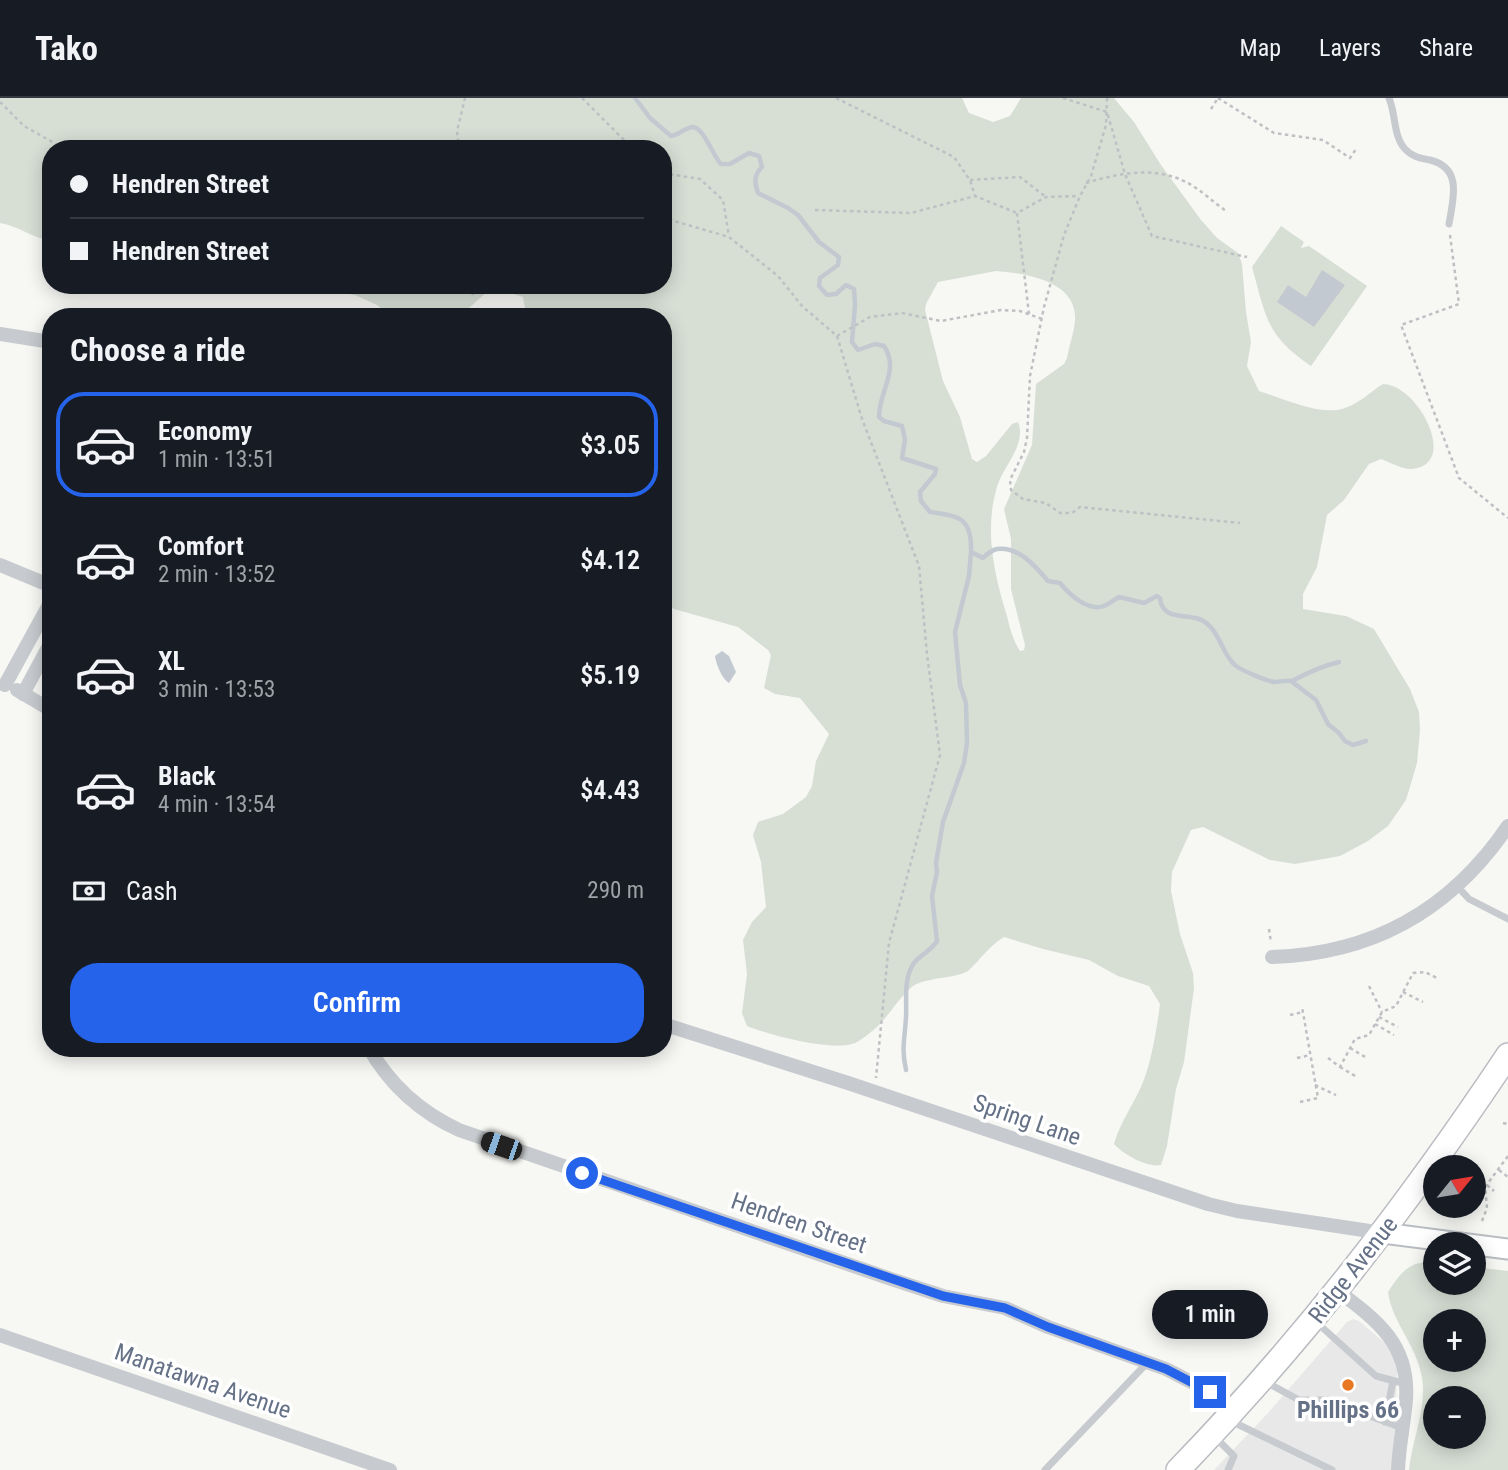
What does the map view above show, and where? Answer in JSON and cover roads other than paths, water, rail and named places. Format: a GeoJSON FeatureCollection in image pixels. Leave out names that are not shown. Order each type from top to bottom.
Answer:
{"type":"FeatureCollection","features":[{"type":"Feature","properties":{"kind":"main road","name":"Ridge Avenue"},"geometry":{"type":"LineString","coordinates":[[1178,1470],[1262,1380],[1338,1291],[1450,1142],[1508,1055]]}},
{"type":"Feature","properties":{"kind":"street"},"geometry":{"type":"LineString","coordinates":[[0,334],[42,341]]}},
{"type":"Feature","properties":{"kind":"street"},"geometry":{"type":"LineString","coordinates":[[0,565],[42,582]]}},
{"type":"Feature","properties":{"kind":"street"},"geometry":{"type":"LineString","coordinates":[[42,616],[3,683],[42,705]]}},
{"type":"Feature","properties":{"kind":"street"},"geometry":{"type":"LineString","coordinates":[[23,694],[42,659]]}},
{"type":"Feature","properties":{"kind":"street"},"geometry":{"type":"LineString","coordinates":[[1272,957],[1328,952],[1372,939],[1424,912],[1457,886],[1483,860],[1508,826]]}},
{"type":"Feature","properties":{"kind":"street","name":"Spring Lane"},"geometry":{"type":"LineString","coordinates":[[672,1027],[1208,1204],[1237,1211],[1383,1233]]}},
{"type":"Feature","properties":{"kind":"street","name":"Hendren Street"},"geometry":{"type":"LineString","coordinates":[[375,1057],[388,1076],[414,1103],[459,1130],[943,1296],[1005,1308],[1048,1327],[1183,1377],[1225,1421]]}},
{"type":"Feature","properties":{"kind":"street"},"geometry":{"type":"LineString","coordinates":[[1383,1233],[1508,1249]]}},
{"type":"Feature","properties":{"kind":"street"},"geometry":{"type":"LineString","coordinates":[[1338,1291],[1369,1314],[1392,1340],[1400,1354],[1402,1429],[1398,1470]]}},
{"type":"Feature","properties":{"kind":"street","name":"Manatawna Avenue"},"geometry":{"type":"LineString","coordinates":[[0,1335],[390,1470]]}},
{"type":"Feature","properties":{"kind":"lane"},"geometry":{"type":"LineString","coordinates":[[1389,98],[1403,147],[1418,158],[1438,162],[1450,173],[1454,190],[1449,224]]}},
{"type":"Feature","properties":{"kind":"lane"},"geometry":{"type":"LineString","coordinates":[[1457,886],[1469,899],[1508,919]]}},
{"type":"Feature","properties":{"kind":"lane"},"geometry":{"type":"LineString","coordinates":[[1314,1321],[1376,1376],[1400,1383],[1385,1422]]}},
{"type":"Feature","properties":{"kind":"lane"},"geometry":{"type":"LineString","coordinates":[[1045,1470],[1147,1362]]}},
{"type":"Feature","properties":{"kind":"lane"},"geometry":{"type":"LineString","coordinates":[[1262,1380],[1299,1400],[1328,1400],[1402,1429]]}},
{"type":"Feature","properties":{"kind":"lane"},"geometry":{"type":"LineString","coordinates":[[1225,1421],[1234,1456],[1228,1470]]}},
{"type":"Feature","properties":{"kind":"lane"},"geometry":{"type":"LineString","coordinates":[[1225,1421],[1332,1470]]}},
{"type":"Feature","properties":{"kind":"waterway"},"geometry":{"type":"LineString","coordinates":[[635,98],[650,118],[671,136],[690,127],[701,132],[721,164],[730,164],[749,153],[759,156],[762,167],[756,179],[758,193],[798,215],[819,242],[839,257],[838,265],[820,278],[819,286],[827,295],[836,294],[846,285],[854,289],[852,342],[858,350],[875,344],[884,346],[890,364],[879,417],[902,426],[905,440],[902,458],[936,469],[920,492],[921,501],[930,512],[956,517],[966,525],[971,552],[983,558],[997,549],[1020,554],[1048,581],[1060,583],[1074,597],[1092,606],[1104,606],[1119,597],[1144,603],[1157,596],[1169,613],[1206,623],[1238,667],[1275,682],[1291,681],[1316,700],[1328,724],[1345,741],[1353,745],[1366,741]]}},
{"type":"Feature","properties":{"kind":"waterway"},"geometry":{"type":"LineString","coordinates":[[906,1070],[904,1049],[907,982],[914,963],[937,941],[932,896],[936,863],[943,822],[964,763],[967,743],[966,703],[960,685],[955,632],[969,576],[971,552]]}},
{"type":"Feature","properties":{"kind":"waterway"},"geometry":{"type":"LineString","coordinates":[[1292,681],[1339,662]]}},
{"type":"Feature","properties":{"kind":"place","name":"Phillips 66"},"geometry":{"type":"Point","coordinates":[1348,1385]}}]}
